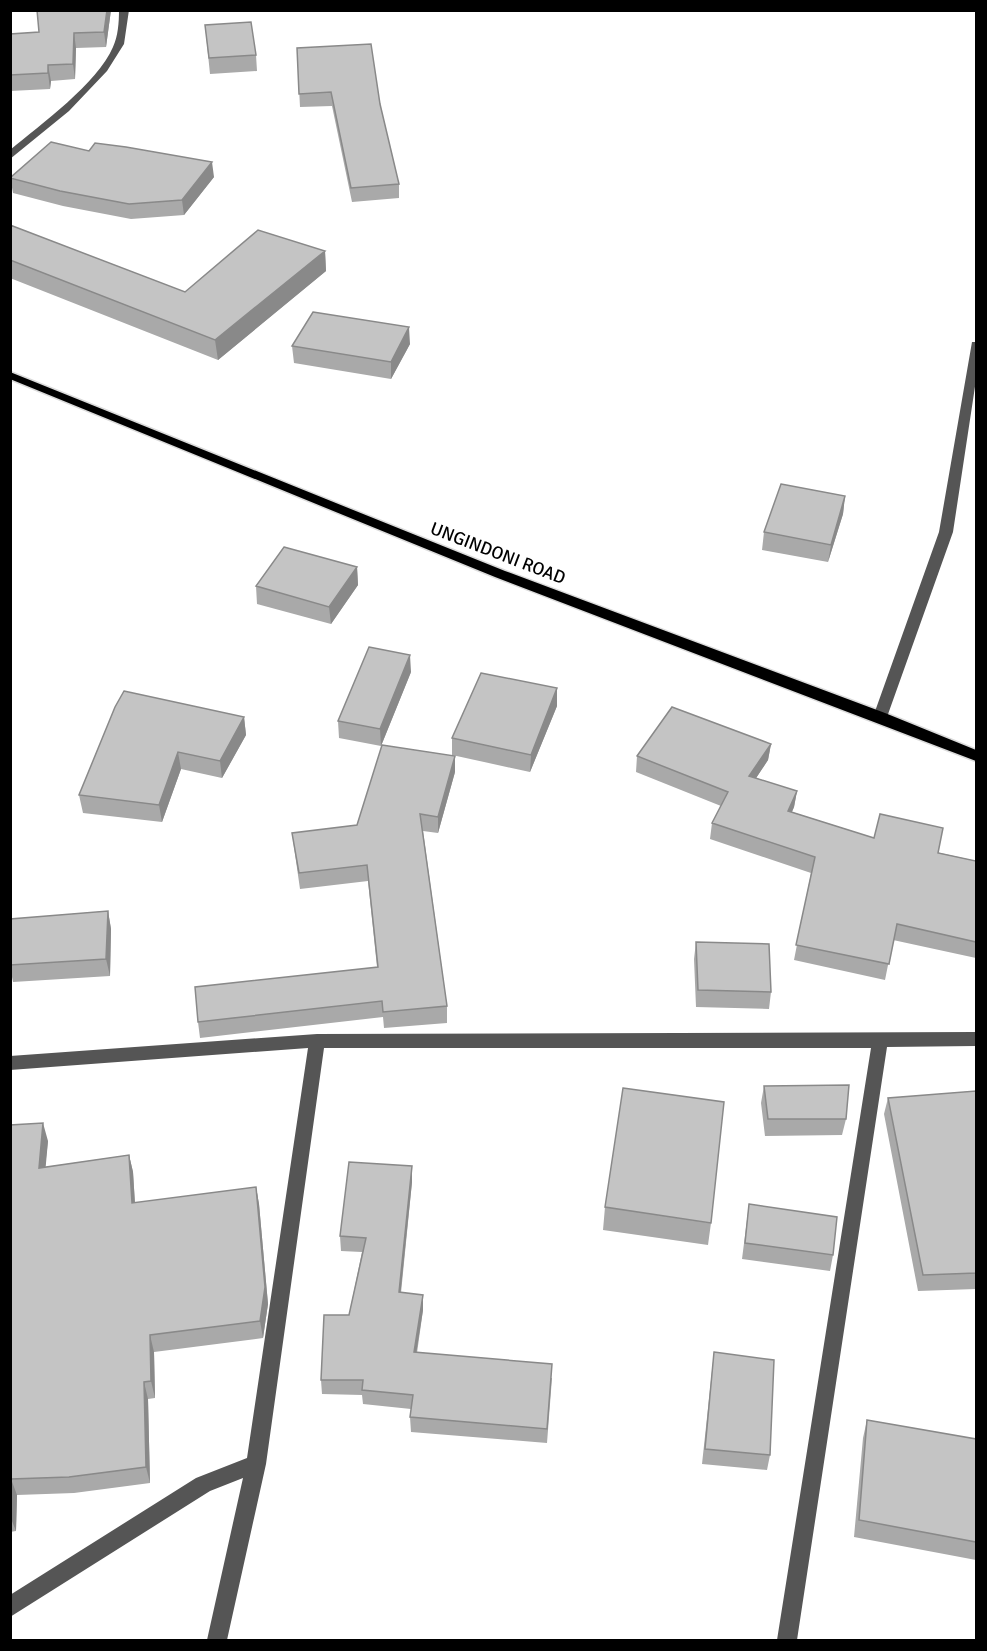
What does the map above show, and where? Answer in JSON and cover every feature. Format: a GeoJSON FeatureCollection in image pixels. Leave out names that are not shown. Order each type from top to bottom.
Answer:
{"type":"FeatureCollection","features":[{"type":"Feature","properties":{"kind":"main road","name":"UNGINDONI ROAD"},"geometry":{"type":"LineString","coordinates":[[10,375],[500,574],[880,717],[976,756]]}},
{"type":"Feature","properties":{"kind":"street"},"geometry":{"type":"LineString","coordinates":[[10,156],[78,96],[114,54],[124,30],[124,10]]}},
{"type":"Feature","properties":{"kind":"street"},"geometry":{"type":"LineString","coordinates":[[880,717],[946,532],[976,345]]}},
{"type":"Feature","properties":{"kind":"street"},"geometry":{"type":"LineString","coordinates":[[10,1064],[317,1041],[976,1039]]}},
{"type":"Feature","properties":{"kind":"street"},"geometry":{"type":"LineString","coordinates":[[218,1641],[256,1464],[317,1041]]}},
{"type":"Feature","properties":{"kind":"street"},"geometry":{"type":"LineString","coordinates":[[787,1641],[880,1041]]}},
{"type":"Feature","properties":{"kind":"street"},"geometry":{"type":"LineString","coordinates":[[10,1607],[203,1484],[256,1464]]}},
{"type":"Feature","properties":{"kind":"building"},"geometry":{"type":"Polygon","coordinates":[[[37,10],[107,10],[104,32],[74,33],[73,64],[48,65],[48,73],[10,75],[10,34],[39,32],[37,10]]]}},
{"type":"Feature","properties":{"kind":"building"},"geometry":{"type":"Polygon","coordinates":[[[251,22],[256,55],[209,58],[205,25],[251,22]]]}},
{"type":"Feature","properties":{"kind":"building"},"geometry":{"type":"Polygon","coordinates":[[[371,44],[380,104],[399,184],[351,188],[331,92],[299,94],[297,48],[371,44]]]}},
{"type":"Feature","properties":{"kind":"building"},"geometry":{"type":"Polygon","coordinates":[[[51,142],[89,151],[95,143],[212,162],[182,200],[129,204],[60,191],[10,178],[51,142]]]}},
{"type":"Feature","properties":{"kind":"building"},"geometry":{"type":"Polygon","coordinates":[[[10,225],[185,292],[258,230],[325,251],[215,340],[10,260],[10,225]]]}},
{"type":"Feature","properties":{"kind":"building"},"geometry":{"type":"Polygon","coordinates":[[[313,312],[409,327],[391,362],[292,346],[313,312]]]}},
{"type":"Feature","properties":{"kind":"building"},"geometry":{"type":"Polygon","coordinates":[[[781,484],[845,496],[831,545],[764,532],[781,484]]]}},
{"type":"Feature","properties":{"kind":"building"},"geometry":{"type":"Polygon","coordinates":[[[284,547],[357,567],[329,607],[256,586],[284,547]]]}},
{"type":"Feature","properties":{"kind":"building"},"geometry":{"type":"Polygon","coordinates":[[[369,647],[410,655],[380,729],[338,721],[369,647]]]}},
{"type":"Feature","properties":{"kind":"building"},"geometry":{"type":"Polygon","coordinates":[[[481,673],[557,688],[531,755],[452,738],[481,673]]]}},
{"type":"Feature","properties":{"kind":"building"},"geometry":{"type":"Polygon","coordinates":[[[124,691],[244,717],[220,761],[178,752],[159,805],[79,795],[115,707],[124,691]]]}},
{"type":"Feature","properties":{"kind":"building"},"geometry":{"type":"Polygon","coordinates":[[[672,707],[771,744],[749,776],[797,791],[788,811],[874,838],[880,814],[943,828],[938,853],[976,861],[976,942],[897,924],[889,964],[796,945],[815,857],[712,823],[728,792],[637,756],[672,707]]]}},
{"type":"Feature","properties":{"kind":"building"},"geometry":{"type":"Polygon","coordinates":[[[382,745],[455,756],[438,817],[420,814],[447,1006],[383,1012],[382,1001],[198,1022],[195,987],[378,967],[367,865],[299,873],[292,833],[357,825],[382,745]]]}},
{"type":"Feature","properties":{"kind":"building"},"geometry":{"type":"Polygon","coordinates":[[[108,911],[106,959],[10,965],[10,919],[108,911]]]}},
{"type":"Feature","properties":{"kind":"building"},"geometry":{"type":"Polygon","coordinates":[[[696,942],[769,944],[771,992],[698,990],[696,942]]]}},
{"type":"Feature","properties":{"kind":"building"},"geometry":{"type":"Polygon","coordinates":[[[849,1085],[846,1119],[768,1119],[764,1086],[849,1085]]]}},
{"type":"Feature","properties":{"kind":"building"},"geometry":{"type":"Polygon","coordinates":[[[623,1088],[724,1102],[711,1223],[605,1207],[623,1088]]]}},
{"type":"Feature","properties":{"kind":"building"},"geometry":{"type":"Polygon","coordinates":[[[976,1091],[976,1273],[923,1275],[888,1098],[976,1091]]]}},
{"type":"Feature","properties":{"kind":"building"},"geometry":{"type":"Polygon","coordinates":[[[43,1123],[39,1168],[129,1155],[132,1203],[256,1187],[265,1287],[260,1321],[150,1335],[151,1381],[144,1382],[146,1467],[69,1477],[11,1479],[10,1506],[10,1125],[43,1123]]]}},
{"type":"Feature","properties":{"kind":"building"},"geometry":{"type":"Polygon","coordinates":[[[349,1162],[412,1166],[399,1292],[423,1295],[414,1352],[552,1364],[547,1429],[410,1417],[413,1395],[362,1390],[363,1380],[321,1380],[324,1315],[349,1315],[366,1238],[340,1236],[349,1162]]]}},
{"type":"Feature","properties":{"kind":"building"},"geometry":{"type":"Polygon","coordinates":[[[749,1204],[837,1217],[833,1255],[745,1243],[749,1204]]]}},
{"type":"Feature","properties":{"kind":"building"},"geometry":{"type":"Polygon","coordinates":[[[714,1352],[774,1360],[770,1455],[705,1449],[714,1352]]]}},
{"type":"Feature","properties":{"kind":"building"},"geometry":{"type":"Polygon","coordinates":[[[867,1420],[976,1439],[976,1542],[859,1520],[867,1420]]]}}]}
